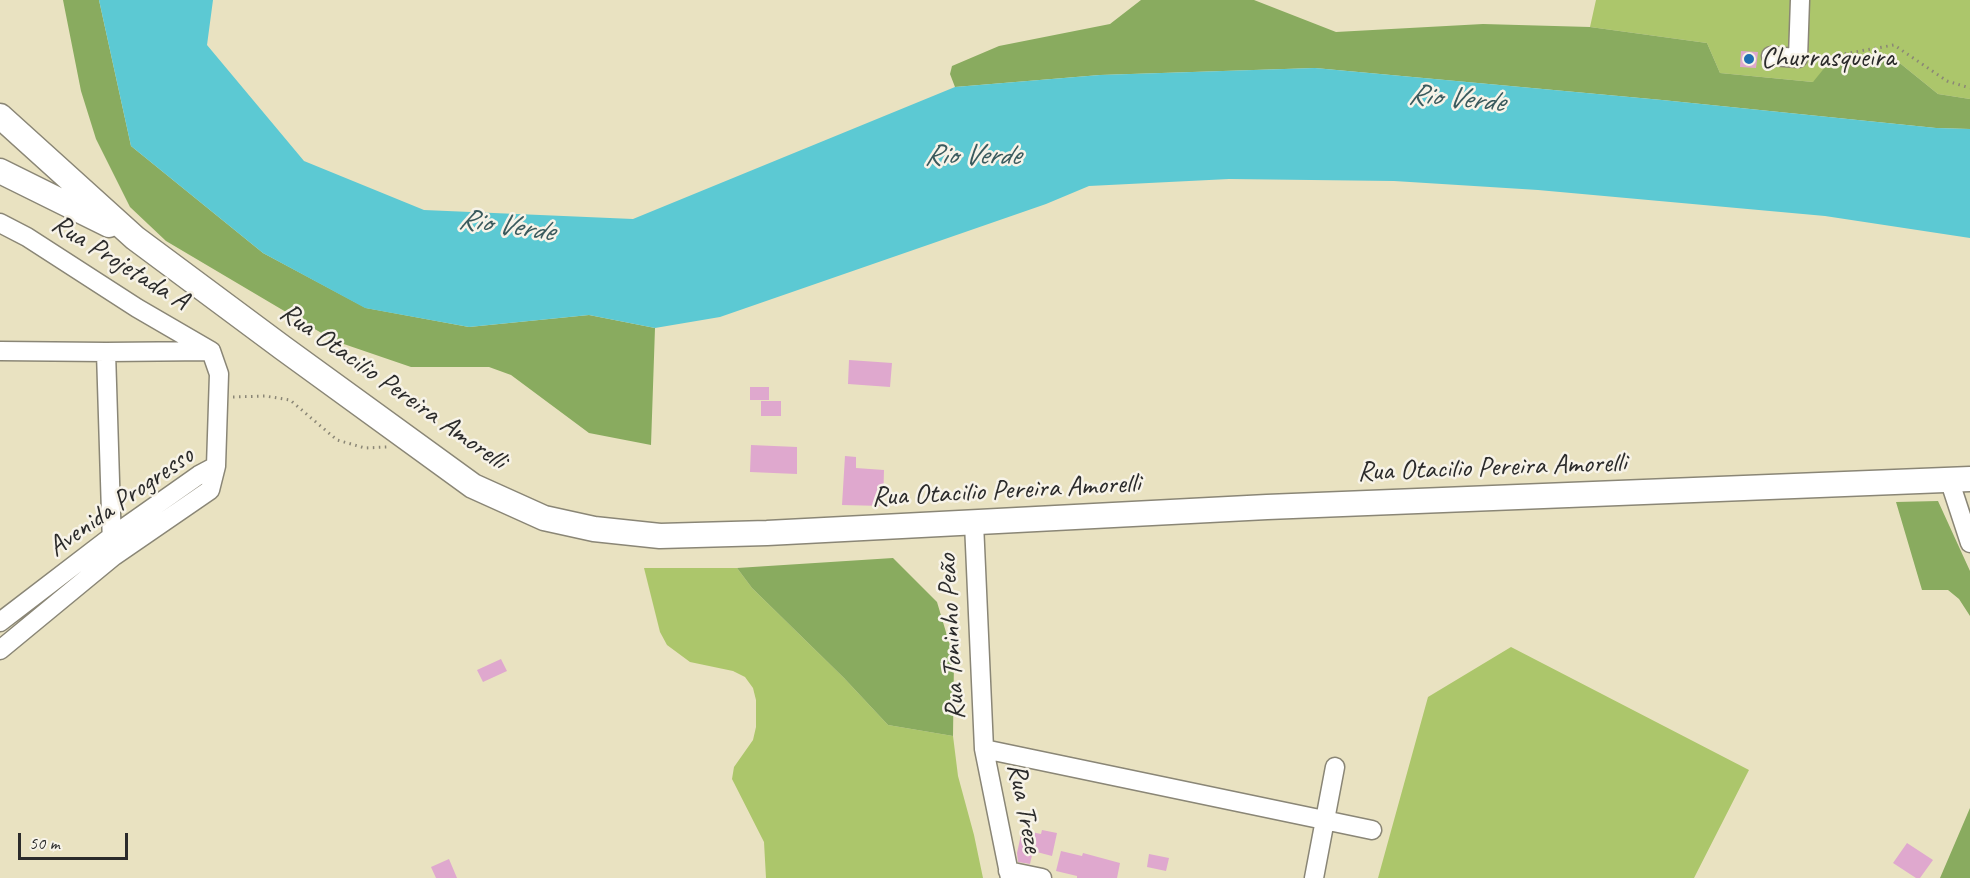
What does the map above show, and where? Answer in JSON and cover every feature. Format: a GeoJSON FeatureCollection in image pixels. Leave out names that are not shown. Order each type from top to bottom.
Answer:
{"type":"FeatureCollection","features":[{"type":"Feature","properties":{"kind":"main road","name":"Rua Otacilio Pereira Amorelli"},"geometry":{"type":"LineString","coordinates":[[0,116],[135,238],[473,486],[544,518],[594,529],[672,536],[767,533],[1279,507],[1959,479]]}},
{"type":"Feature","properties":{"kind":"main road","name":"Rua Otacilio Pereira Amorelli"},"geometry":{"type":"LineString","coordinates":[[0,171],[135,238]]}},
{"type":"Feature","properties":{"kind":"street"},"geometry":{"type":"LineString","coordinates":[[1770,56],[1798,58],[1800,0]]}},
{"type":"Feature","properties":{"kind":"street","name":"Rua Projetada A"},"geometry":{"type":"LineString","coordinates":[[0,223],[27,237],[137,308],[211,351]]}},
{"type":"Feature","properties":{"kind":"street"},"geometry":{"type":"LineString","coordinates":[[0,351],[211,351],[219,374],[216,466]]}},
{"type":"Feature","properties":{"kind":"street"},"geometry":{"type":"LineString","coordinates":[[106,352],[111,537],[114,556]]}},
{"type":"Feature","properties":{"kind":"street","name":"Avenida Progresso"},"geometry":{"type":"LineString","coordinates":[[0,622],[111,537],[199,475],[216,466]]}},
{"type":"Feature","properties":{"kind":"street","name":"Avenida Progresso"},"geometry":{"type":"LineString","coordinates":[[1,646],[114,556],[210,490],[216,466]]}},
{"type":"Feature","properties":{"kind":"street"},"geometry":{"type":"LineString","coordinates":[[1959,479],[1970,543]]}},
{"type":"Feature","properties":{"kind":"street","name":"Rua Toninho Peão"},"geometry":{"type":"LineString","coordinates":[[974,523],[984,749]]}},
{"type":"Feature","properties":{"kind":"street"},"geometry":{"type":"LineString","coordinates":[[984,749],[1372,830]]}},
{"type":"Feature","properties":{"kind":"street","name":"Rua Treze"},"geometry":{"type":"LineString","coordinates":[[984,749],[1009,874]]}},
{"type":"Feature","properties":{"kind":"street"},"geometry":{"type":"LineString","coordinates":[[1314,878],[1335,767]]}},
{"type":"Feature","properties":{"kind":"street"},"geometry":{"type":"LineString","coordinates":[[1009,874],[1041,878]]}},
{"type":"Feature","properties":{"kind":"path"},"geometry":{"type":"LineString","coordinates":[[1798,58],[1832,56],[1894,45],[1947,81],[1970,88]]}},
{"type":"Feature","properties":{"kind":"path"},"geometry":{"type":"LineString","coordinates":[[219,398],[265,396],[290,400],[337,440],[365,448],[419,446]]}},
{"type":"Feature","properties":{"kind":"green space"},"geometry":{"type":"Polygon","coordinates":[[[63,0],[99,0],[131,146],[263,253],[366,308],[469,327],[589,315],[655,328],[651,445],[589,433],[511,375],[489,367],[411,367],[335,341],[166,241],[130,207],[96,139],[81,91],[63,0]]]}},
{"type":"Feature","properties":{"kind":"green space"},"geometry":{"type":"Polygon","coordinates":[[[1141,0],[1254,0],[1336,32],[1483,24],[1590,27],[1707,43],[1720,73],[1813,82],[1826,66],[1896,60],[1938,94],[1970,99],[1970,129],[1936,128],[1315,68],[1100,75],[955,87],[950,74],[952,66],[999,46],[1110,24],[1141,0]]]}},
{"type":"Feature","properties":{"kind":"green space"},"geometry":{"type":"Polygon","coordinates":[[[1596,0],[1970,0],[1970,99],[1938,94],[1896,60],[1813,82],[1720,73],[1707,43],[1590,27],[1596,0]]]}},
{"type":"Feature","properties":{"kind":"green space"},"geometry":{"type":"Polygon","coordinates":[[[1938,501],[1970,571],[1970,616],[1959,599],[1948,590],[1922,590],[1896,502],[1938,501]]]}},
{"type":"Feature","properties":{"kind":"green space"},"geometry":{"type":"Polygon","coordinates":[[[893,558],[937,602],[954,659],[953,736],[888,725],[844,678],[752,588],[737,568],[893,558]]]}},
{"type":"Feature","properties":{"kind":"green space"},"geometry":{"type":"Polygon","coordinates":[[[644,568],[737,568],[752,588],[844,678],[888,725],[953,736],[958,776],[983,878],[766,878],[764,842],[732,779],[734,767],[753,740],[756,727],[756,700],[753,688],[745,677],[733,671],[690,662],[667,645],[660,632],[644,568]]]}},
{"type":"Feature","properties":{"kind":"green space"},"geometry":{"type":"Polygon","coordinates":[[[1511,647],[1749,770],[1694,878],[1378,878],[1428,697],[1511,647]]]}},
{"type":"Feature","properties":{"kind":"green space"},"geometry":{"type":"Polygon","coordinates":[[[1970,808],[1970,878],[1940,878],[1970,808]]]}},
{"type":"Feature","properties":{"kind":"water","name":"Rio Verde"},"geometry":{"type":"Polygon","coordinates":[[[99,0],[213,0],[207,45],[304,161],[424,210],[633,219],[955,87],[1100,75],[1315,68],[1936,128],[1970,129],[1970,238],[1825,216],[1538,190],[1394,181],[1229,179],[1089,186],[1046,204],[720,317],[655,328],[589,315],[469,327],[365,308],[263,253],[131,146],[99,0]]]}},
{"type":"Feature","properties":{"kind":"building","name":"Churrasqueira"},"geometry":{"type":"Polygon","coordinates":[[[1741,51],[1758,52],[1756,68],[1740,67],[1741,51]]]}},
{"type":"Feature","properties":{"kind":"building"},"geometry":{"type":"Polygon","coordinates":[[[849,360],[892,363],[890,387],[848,384],[849,360]]]}},
{"type":"Feature","properties":{"kind":"building"},"geometry":{"type":"Polygon","coordinates":[[[750,387],[769,387],[769,400],[750,400],[750,387]]]}},
{"type":"Feature","properties":{"kind":"building"},"geometry":{"type":"Polygon","coordinates":[[[761,401],[781,401],[781,416],[761,416],[761,401]]]}},
{"type":"Feature","properties":{"kind":"building"},"geometry":{"type":"Polygon","coordinates":[[[751,445],[797,447],[797,474],[750,472],[751,445]]]}},
{"type":"Feature","properties":{"kind":"building"},"geometry":{"type":"Polygon","coordinates":[[[845,456],[856,457],[856,468],[884,470],[883,506],[842,505],[845,456]]]}},
{"type":"Feature","properties":{"kind":"building"},"geometry":{"type":"Polygon","coordinates":[[[501,659],[507,671],[483,682],[477,670],[501,659]]]}},
{"type":"Feature","properties":{"kind":"building"},"geometry":{"type":"Polygon","coordinates":[[[1022,830],[1041,834],[1042,830],[1057,833],[1052,856],[1033,851],[1030,864],[1018,862],[1017,853],[1022,830]]]}},
{"type":"Feature","properties":{"kind":"building"},"geometry":{"type":"Polygon","coordinates":[[[1907,843],[1933,860],[1920,878],[1916,878],[1893,863],[1907,843]]]}},
{"type":"Feature","properties":{"kind":"building"},"geometry":{"type":"Polygon","coordinates":[[[1061,851],[1082,856],[1083,853],[1120,863],[1117,878],[1077,878],[1077,876],[1056,871],[1061,851]]]}},
{"type":"Feature","properties":{"kind":"building"},"geometry":{"type":"Polygon","coordinates":[[[1149,854],[1169,858],[1166,871],[1147,867],[1149,854]]]}},
{"type":"Feature","properties":{"kind":"building"},"geometry":{"type":"Polygon","coordinates":[[[449,859],[457,878],[436,878],[431,867],[449,859]]]}},
{"type":"Feature","properties":{"kind":"place","name":"Churrasqueira"},"geometry":{"type":"Point","coordinates":[1749,59]}}]}
